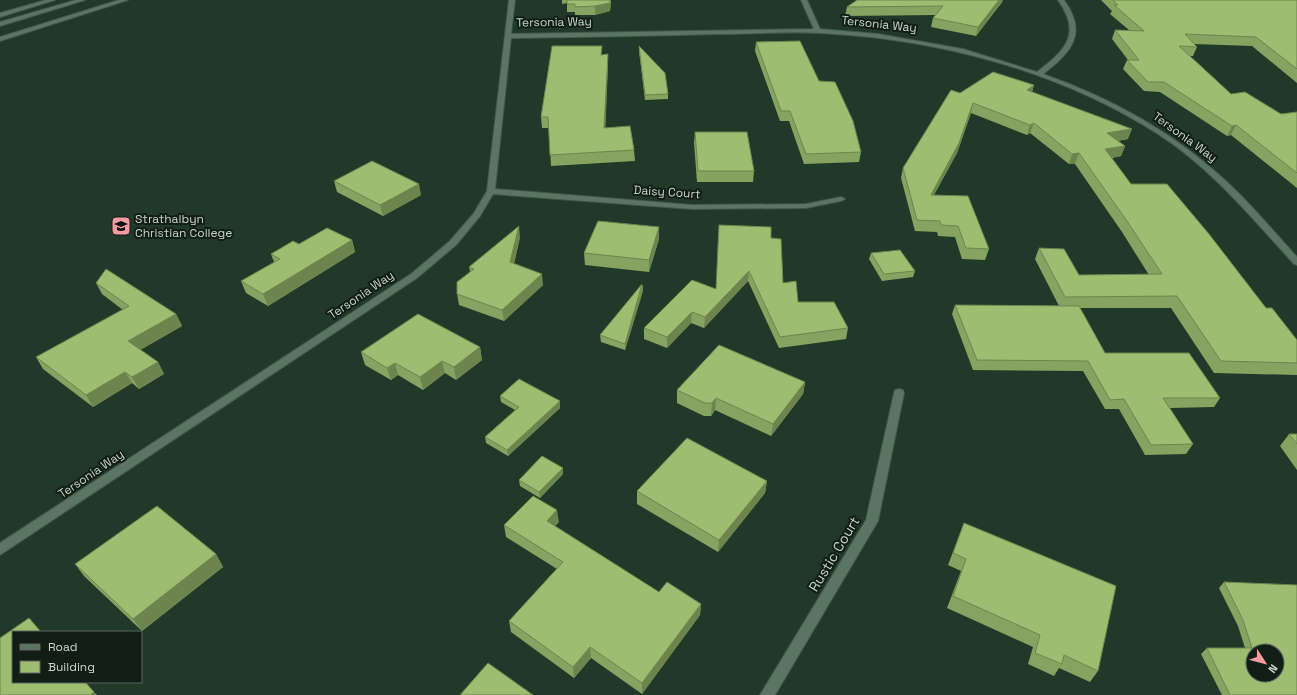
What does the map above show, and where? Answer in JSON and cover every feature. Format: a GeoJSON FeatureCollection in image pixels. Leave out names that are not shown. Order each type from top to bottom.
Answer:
{"type":"FeatureCollection","features":[{"type":"Feature","properties":{"kind":"street"},"geometry":{"type":"LineString","coordinates":[[0,8],[28,0]]}},
{"type":"Feature","properties":{"kind":"street"},"geometry":{"type":"LineString","coordinates":[[0,15],[52,0]]}},
{"type":"Feature","properties":{"kind":"street"},"geometry":{"type":"LineString","coordinates":[[0,24],[82,0]]}},
{"type":"Feature","properties":{"kind":"street"},"geometry":{"type":"LineString","coordinates":[[0,39],[125,0]]}},
{"type":"Feature","properties":{"kind":"street"},"geometry":{"type":"LineString","coordinates":[[508,36],[512,0]]}},
{"type":"Feature","properties":{"kind":"street"},"geometry":{"type":"LineString","coordinates":[[804,0],[818,31]]}},
{"type":"Feature","properties":{"kind":"street"},"geometry":{"type":"LineString","coordinates":[[1038,74],[1055,62],[1071,42],[1075,25],[1068,8],[1062,0]]}},
{"type":"Feature","properties":{"kind":"street","name":"Tersonia Way"},"geometry":{"type":"LineString","coordinates":[[0,550],[414,276],[453,243],[476,214],[491,190],[508,36],[818,31],[919,42],[963,51],[1038,74],[1110,104],[1161,132],[1226,185],[1297,262]]}},
{"type":"Feature","properties":{"kind":"street","name":"Daisy Court"},"geometry":{"type":"LineString","coordinates":[[491,190],[692,207],[806,206],[841,199]]}},
{"type":"Feature","properties":{"kind":"street","name":"Rustic Court"},"geometry":{"type":"LineString","coordinates":[[767,695],[872,521],[899,393]]}},
{"type":"Feature","properties":{"kind":"building"},"geometry":{"type":"Polygon","coordinates":[[[567,0],[610,0],[610,3],[595,6],[575,7],[575,4],[567,4],[567,0]]]}},
{"type":"Feature","properties":{"kind":"building"},"geometry":{"type":"Polygon","coordinates":[[[857,0],[999,0],[978,27],[933,18],[943,6],[847,7],[857,0]]]}},
{"type":"Feature","properties":{"kind":"building"},"geometry":{"type":"Polygon","coordinates":[[[1113,0],[1297,0],[1297,69],[1256,37],[1185,34],[1197,47],[1179,46],[1231,94],[1245,92],[1281,114],[1297,112],[1297,173],[1236,125],[1232,126],[1164,82],[1148,82],[1127,60],[1139,60],[1115,30],[1144,31],[1114,5],[1118,5],[1113,0]]]}},
{"type":"Feature","properties":{"kind":"building"},"geometry":{"type":"Polygon","coordinates":[[[800,41],[819,81],[835,82],[853,121],[861,152],[806,154],[790,111],[781,111],[756,42],[800,41]]]}},
{"type":"Feature","properties":{"kind":"building"},"geometry":{"type":"Polygon","coordinates":[[[552,46],[602,46],[601,55],[608,54],[604,128],[630,126],[634,150],[550,155],[548,117],[541,117],[552,46]]]}},
{"type":"Feature","properties":{"kind":"building"},"geometry":{"type":"Polygon","coordinates":[[[639,46],[665,73],[668,94],[645,95],[639,46]]]}},
{"type":"Feature","properties":{"kind":"building"},"geometry":{"type":"Polygon","coordinates":[[[993,72],[1034,85],[1027,90],[1132,129],[1107,133],[1125,146],[1105,149],[1131,184],[1167,184],[1209,234],[1266,308],[1272,308],[1297,340],[1297,363],[1221,361],[1177,296],[1065,297],[1039,248],[1064,249],[1079,275],[1162,274],[1079,153],[1072,154],[1034,123],[1030,125],[973,103],[959,143],[931,195],[968,196],[989,249],[966,248],[958,226],[941,225],[940,221],[917,220],[903,168],[951,90],[960,93],[993,72]]]}},
{"type":"Feature","properties":{"kind":"building"},"geometry":{"type":"Polygon","coordinates":[[[695,132],[747,132],[754,171],[698,171],[695,132]]]}},
{"type":"Feature","properties":{"kind":"building"},"geometry":{"type":"Polygon","coordinates":[[[372,161],[419,184],[380,205],[334,181],[372,161]]]}},
{"type":"Feature","properties":{"kind":"building"},"geometry":{"type":"Polygon","coordinates":[[[598,221],[659,227],[649,260],[584,253],[598,221]]]}},
{"type":"Feature","properties":{"kind":"building"},"geometry":{"type":"Polygon","coordinates":[[[719,225],[771,227],[771,238],[781,239],[783,283],[796,281],[798,302],[834,302],[848,328],[780,337],[749,271],[705,317],[692,312],[667,337],[644,328],[692,280],[716,289],[719,225]]]}},
{"type":"Feature","properties":{"kind":"building"},"geometry":{"type":"Polygon","coordinates":[[[519,226],[510,262],[542,274],[502,310],[457,294],[457,282],[474,269],[469,267],[519,226]]]}},
{"type":"Feature","properties":{"kind":"building"},"geometry":{"type":"Polygon","coordinates":[[[327,228],[352,240],[263,294],[241,281],[280,259],[271,254],[293,241],[299,244],[327,228]]]}},
{"type":"Feature","properties":{"kind":"building"},"geometry":{"type":"Polygon","coordinates":[[[900,250],[915,271],[884,274],[871,253],[900,250]]]}},
{"type":"Feature","properties":{"kind":"building"},"geometry":{"type":"Polygon","coordinates":[[[106,269],[176,314],[128,341],[158,362],[132,377],[125,372],[86,395],[36,357],[129,306],[96,283],[106,269]]]}},
{"type":"Feature","properties":{"kind":"building"},"geometry":{"type":"Polygon","coordinates":[[[642,284],[625,344],[600,335],[642,284]]]}},
{"type":"Feature","properties":{"kind":"building"},"geometry":{"type":"Polygon","coordinates":[[[955,305],[1079,306],[1105,353],[1189,353],[1220,398],[1163,398],[1193,444],[1151,445],[1124,399],[1110,400],[1088,361],[977,360],[955,305]]]}},
{"type":"Feature","properties":{"kind":"building"},"geometry":{"type":"Polygon","coordinates":[[[418,314],[480,347],[454,367],[442,361],[420,377],[395,363],[387,368],[361,352],[418,314]]]}},
{"type":"Feature","properties":{"kind":"building"},"geometry":{"type":"Polygon","coordinates":[[[719,345],[805,382],[773,424],[716,398],[712,403],[705,403],[677,390],[719,345]]]}},
{"type":"Feature","properties":{"kind":"building"},"geometry":{"type":"Polygon","coordinates":[[[519,379],[560,401],[507,450],[485,437],[519,407],[500,396],[519,379]]]}},
{"type":"Feature","properties":{"kind":"building"},"geometry":{"type":"Polygon","coordinates":[[[1289,434],[1297,434],[1297,444],[1289,434]]]}},
{"type":"Feature","properties":{"kind":"building"},"geometry":{"type":"Polygon","coordinates":[[[687,438],[767,481],[719,540],[637,491],[687,438]]]}},
{"type":"Feature","properties":{"kind":"building"},"geometry":{"type":"Polygon","coordinates":[[[542,456],[563,468],[539,492],[519,480],[542,456]]]}},
{"type":"Feature","properties":{"kind":"building"},"geometry":{"type":"Polygon","coordinates":[[[533,496],[557,510],[547,521],[659,592],[667,582],[701,604],[642,683],[590,647],[573,667],[509,621],[563,562],[504,525],[533,496]]]}},
{"type":"Feature","properties":{"kind":"building"},"geometry":{"type":"Polygon","coordinates":[[[157,506],[216,554],[133,619],[75,564],[157,506]]]}},
{"type":"Feature","properties":{"kind":"building"},"geometry":{"type":"Polygon","coordinates":[[[964,523],[1116,586],[1098,671],[1064,655],[1062,664],[1035,653],[1040,635],[953,596],[966,559],[953,553],[964,523]]]}},
{"type":"Feature","properties":{"kind":"building"},"geometry":{"type":"Polygon","coordinates":[[[1224,582],[1297,585],[1297,695],[1230,695],[1207,648],[1245,648],[1245,683],[1285,683],[1285,643],[1250,643],[1243,620],[1224,582]]]}},
{"type":"Feature","properties":{"kind":"building"},"geometry":{"type":"Polygon","coordinates":[[[29,618],[40,631],[12,631],[12,683],[86,683],[94,692],[90,695],[0,695],[0,638],[29,618]]]}},
{"type":"Feature","properties":{"kind":"building"},"geometry":{"type":"Polygon","coordinates":[[[488,663],[533,695],[460,695],[488,663]]]}},
{"type":"Feature","properties":{"kind":"place","name":"Strathalbyn Christian College"},"geometry":{"type":"Point","coordinates":[121,226]}}]}
